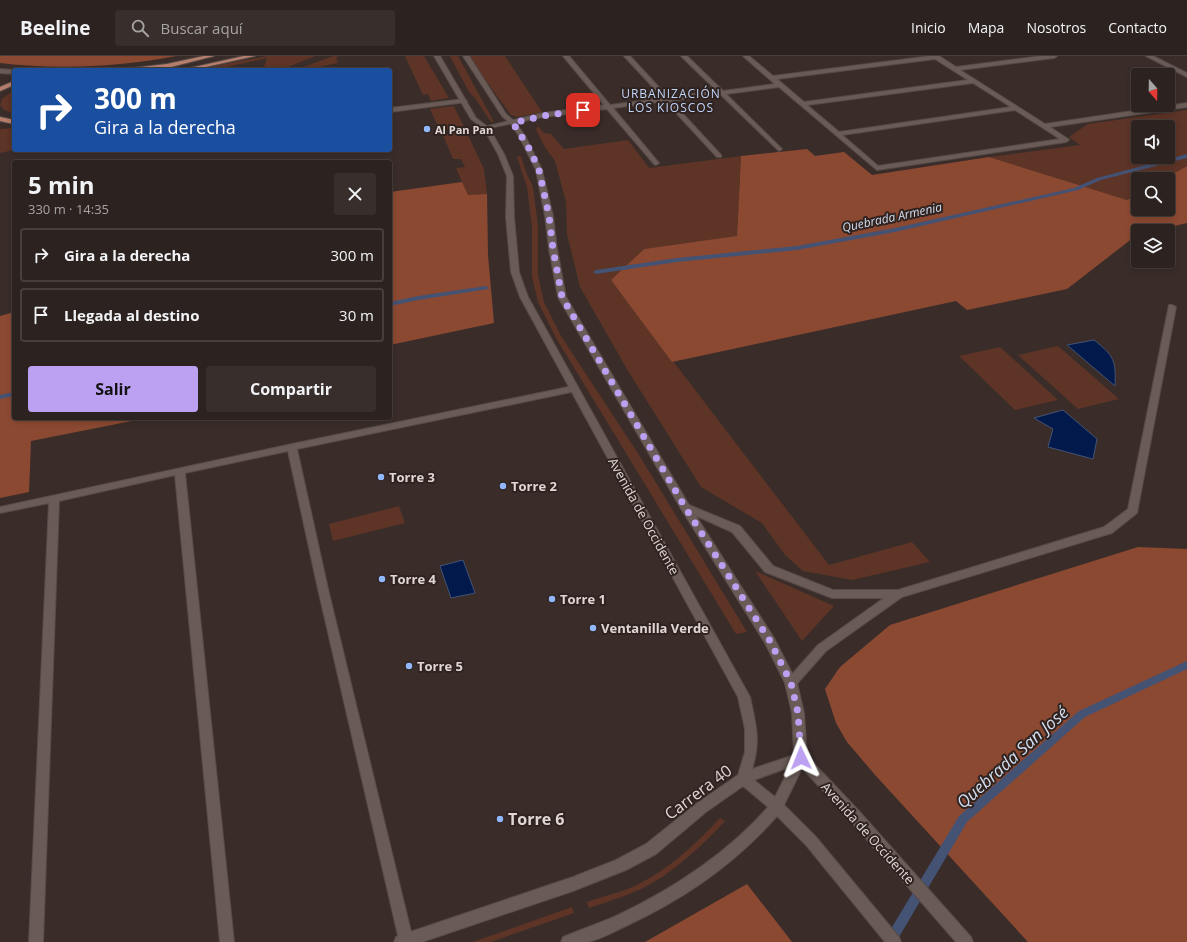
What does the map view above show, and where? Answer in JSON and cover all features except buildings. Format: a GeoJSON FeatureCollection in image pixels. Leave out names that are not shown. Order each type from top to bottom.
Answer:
{"type":"FeatureCollection","features":[{"type":"Feature","properties":{"kind":"main road"},"geometry":{"type":"LineString","coordinates":[[150,68],[167,66],[212,56]]}},
{"type":"Feature","properties":{"kind":"main road"},"geometry":{"type":"LineString","coordinates":[[194,68],[252,56]]}},
{"type":"Feature","properties":{"kind":"main road"},"geometry":{"type":"LineString","coordinates":[[0,89],[12,84]]}},
{"type":"Feature","properties":{"kind":"main road"},"geometry":{"type":"LineString","coordinates":[[0,121],[12,122]]}},
{"type":"Feature","properties":{"kind":"street","name":"Avenida de Occidente"},"geometry":{"type":"LineString","coordinates":[[437,56],[474,119],[486,128],[501,154],[510,176],[510,217],[515,272],[524,298],[744,697],[751,729],[750,752],[743,778]]}},
{"type":"Feature","properties":{"kind":"street"},"geometry":{"type":"LineString","coordinates":[[466,56],[504,115],[513,123],[530,150],[539,170],[549,216],[553,249],[562,297],[685,507],[770,641],[791,683],[798,713],[801,758],[776,806],[735,849],[688,886],[642,912],[568,942]]}},
{"type":"Feature","properties":{"kind":"street"},"geometry":{"type":"LineString","coordinates":[[566,56],[656,163]]}},
{"type":"Feature","properties":{"kind":"street"},"geometry":{"type":"LineString","coordinates":[[627,56],[720,156]]}},
{"type":"Feature","properties":{"kind":"street"},"geometry":{"type":"LineString","coordinates":[[684,56],[779,149]]}},
{"type":"Feature","properties":{"kind":"street"},"geometry":{"type":"LineString","coordinates":[[746,56],[877,168],[1066,140],[935,56],[773,78]]}},
{"type":"Feature","properties":{"kind":"street"},"geometry":{"type":"LineString","coordinates":[[955,69],[1054,56]]}},
{"type":"Feature","properties":{"kind":"street"},"geometry":{"type":"LineString","coordinates":[[1149,56],[1187,75]]}},
{"type":"Feature","properties":{"kind":"street"},"geometry":{"type":"LineString","coordinates":[[0,71],[12,72]]}},
{"type":"Feature","properties":{"kind":"street"},"geometry":{"type":"LineString","coordinates":[[803,104],[973,81]]}},
{"type":"Feature","properties":{"kind":"street"},"geometry":{"type":"LineString","coordinates":[[486,128],[543,116],[782,86]]}},
{"type":"Feature","properties":{"kind":"street"},"geometry":{"type":"LineString","coordinates":[[392,110],[464,101]]}},
{"type":"Feature","properties":{"kind":"street"},"geometry":{"type":"LineString","coordinates":[[1044,126],[1187,106]]}},
{"type":"Feature","properties":{"kind":"street"},"geometry":{"type":"LineString","coordinates":[[837,134],[1016,108]]}},
{"type":"Feature","properties":{"kind":"street"},"geometry":{"type":"LineString","coordinates":[[685,507],[736,529],[769,569],[832,594],[898,594],[1108,530],[1133,511],[1172,307]]}},
{"type":"Feature","properties":{"kind":"street"},"geometry":{"type":"LineString","coordinates":[[0,510],[292,447],[573,389]]}},
{"type":"Feature","properties":{"kind":"street"},"geometry":{"type":"LineString","coordinates":[[292,447],[403,941]]}},
{"type":"Feature","properties":{"kind":"street"},"geometry":{"type":"LineString","coordinates":[[180,472],[228,942]]}},
{"type":"Feature","properties":{"kind":"street"},"geometry":{"type":"LineString","coordinates":[[36,942],[54,498]]}},
{"type":"Feature","properties":{"kind":"street"},"geometry":{"type":"LineString","coordinates":[[791,683],[822,648],[898,594]]}},
{"type":"Feature","properties":{"kind":"street","name":"Avenida de Occidente"},"geometry":{"type":"LineString","coordinates":[[801,758],[853,814],[966,942]]}},
{"type":"Feature","properties":{"kind":"street","name":"Carrera 40"},"geometry":{"type":"LineString","coordinates":[[403,941],[573,884],[621,865],[651,849],[701,808],[743,778],[801,758]]}},
{"type":"Feature","properties":{"kind":"street"},"geometry":{"type":"LineString","coordinates":[[743,778],[776,806],[811,841],[894,942]]}},
{"type":"Feature","properties":{"kind":"shaded area"},"geometry":{"type":"Polygon","coordinates":[[[0,56],[176,56],[132,63],[66,67],[0,63],[0,56]]]}},
{"type":"Feature","properties":{"kind":"shaded area"},"geometry":{"type":"Polygon","coordinates":[[[267,56],[315,56],[286,68],[264,68],[267,58],[222,68],[204,68],[267,56]]]}},
{"type":"Feature","properties":{"kind":"shaded area"},"geometry":{"type":"Polygon","coordinates":[[[333,56],[340,56],[336,57],[338,63],[314,68],[301,68],[333,56]]]}},
{"type":"Feature","properties":{"kind":"shaded area"},"geometry":{"type":"Polygon","coordinates":[[[405,56],[424,56],[449,98],[431,101],[428,94],[423,95],[405,56]]]}},
{"type":"Feature","properties":{"kind":"shaded area"},"geometry":{"type":"Polygon","coordinates":[[[450,56],[458,56],[494,122],[491,122],[475,98],[469,92],[450,56]]]}},
{"type":"Feature","properties":{"kind":"shaded area"},"geometry":{"type":"Polygon","coordinates":[[[468,56],[505,56],[542,112],[517,117],[511,115],[468,56]]]}},
{"type":"Feature","properties":{"kind":"shaded area"},"geometry":{"type":"Polygon","coordinates":[[[12,92],[12,112],[4,110],[0,105],[2,99],[12,92]]]}},
{"type":"Feature","properties":{"kind":"shaded area"},"geometry":{"type":"Polygon","coordinates":[[[454,106],[484,169],[487,194],[468,196],[456,168],[465,167],[461,159],[453,159],[443,135],[451,133],[449,129],[440,131],[430,109],[454,106]]]}},
{"type":"Feature","properties":{"kind":"shaded area"},"geometry":{"type":"Polygon","coordinates":[[[1187,110],[1187,166],[1175,173],[1131,172],[1131,198],[1127,200],[989,157],[1080,145],[1069,137],[1088,124],[1187,110]]]}},
{"type":"Feature","properties":{"kind":"shaded area"},"geometry":{"type":"Polygon","coordinates":[[[538,126],[544,133],[551,134],[564,149],[628,140],[649,168],[741,156],[737,237],[644,249],[611,280],[829,565],[912,542],[930,562],[852,580],[803,571],[785,555],[762,523],[701,487],[628,371],[580,287],[567,234],[566,202],[555,161],[544,146],[536,129],[538,126]]]}},
{"type":"Feature","properties":{"kind":"shaded area"},"geometry":{"type":"Polygon","coordinates":[[[12,128],[12,150],[0,153],[0,129],[12,128]]]}},
{"type":"Feature","properties":{"kind":"shaded area"},"geometry":{"type":"Polygon","coordinates":[[[807,149],[815,156],[844,152],[872,175],[989,157],[1127,200],[1131,198],[1131,216],[1175,216],[1175,173],[1187,166],[1187,223],[1175,226],[1175,224],[1131,224],[1131,239],[1067,289],[967,310],[956,301],[672,362],[611,280],[644,249],[737,236],[741,156],[807,149]]]}},
{"type":"Feature","properties":{"kind":"shaded area"},"geometry":{"type":"Polygon","coordinates":[[[521,156],[533,187],[538,226],[538,275],[544,302],[561,336],[639,455],[747,632],[736,634],[556,338],[538,302],[532,276],[532,227],[527,187],[517,157],[521,156]]]}},
{"type":"Feature","properties":{"kind":"shaded area"},"geometry":{"type":"Polygon","coordinates":[[[462,182],[468,195],[487,194],[488,255],[494,323],[392,345],[392,192],[462,182]]]}},
{"type":"Feature","properties":{"kind":"shaded area"},"geometry":{"type":"Polygon","coordinates":[[[12,313],[12,420],[137,420],[31,441],[29,492],[0,498],[0,316],[12,313]]]}},
{"type":"Feature","properties":{"kind":"shaded area"},"geometry":{"type":"Polygon","coordinates":[[[1058,346],[1119,399],[1078,409],[1018,355],[1058,346]]]}},
{"type":"Feature","properties":{"kind":"shaded area"},"geometry":{"type":"Polygon","coordinates":[[[1000,347],[1058,400],[1015,410],[959,356],[1000,347]]]}},
{"type":"Feature","properties":{"kind":"shaded area"},"geometry":{"type":"Polygon","coordinates":[[[399,506],[405,523],[333,541],[329,524],[399,506]]]}},
{"type":"Feature","properties":{"kind":"shaded area"},"geometry":{"type":"Polygon","coordinates":[[[1138,547],[1187,549],[1187,942],[1028,942],[876,776],[847,742],[836,723],[825,689],[840,667],[890,625],[1138,547]]]}},
{"type":"Feature","properties":{"kind":"shaded area"},"geometry":{"type":"Polygon","coordinates":[[[755,571],[834,606],[802,641],[755,571]]]}},
{"type":"Feature","properties":{"kind":"shaded area"},"geometry":{"type":"Polygon","coordinates":[[[720,818],[725,821],[697,849],[675,868],[635,892],[589,908],[587,902],[633,887],[662,870],[692,846],[720,818]]]}},
{"type":"Feature","properties":{"kind":"shaded area"},"geometry":{"type":"Polygon","coordinates":[[[747,884],[792,942],[645,942],[747,884]]]}},
{"type":"Feature","properties":{"kind":"shaded area"},"geometry":{"type":"Polygon","coordinates":[[[572,907],[574,913],[491,942],[473,942],[572,907]]]}},
{"type":"Feature","properties":{"kind":"water"},"geometry":{"type":"Polygon","coordinates":[[[1094,340],[1106,350],[1112,359],[1115,370],[1115,386],[1067,345],[1094,340]]]}},
{"type":"Feature","properties":{"kind":"water"},"geometry":{"type":"Polygon","coordinates":[[[1063,410],[1097,439],[1093,459],[1048,447],[1053,429],[1034,418],[1063,410]]]}},
{"type":"Feature","properties":{"kind":"water"},"geometry":{"type":"Polygon","coordinates":[[[463,560],[475,593],[451,598],[440,566],[463,560]]]}},
{"type":"Feature","properties":{"kind":"waterway","name":"Quebrada Armenia"},"geometry":{"type":"LineString","coordinates":[[596,272],[677,260],[797,248],[895,230],[1076,189],[1099,179],[1187,156]]}},
{"type":"Feature","properties":{"kind":"waterway","name":"Quebrada Armenia"},"geometry":{"type":"LineString","coordinates":[[392,304],[418,298],[486,288]]}},
{"type":"Feature","properties":{"kind":"waterway","name":"Quebrada Armenia"},"geometry":{"type":"LineString","coordinates":[[0,397],[12,394]]}},
{"type":"Feature","properties":{"kind":"waterway","name":"Quebrada San José"},"geometry":{"type":"LineString","coordinates":[[889,942],[963,819],[1082,714],[1187,665]]}},
{"type":"Feature","properties":{"kind":"place","name":"Al Pan Pan"},"geometry":{"type":"Point","coordinates":[427,129]}},
{"type":"Feature","properties":{"kind":"place","name":"Torre 3"},"geometry":{"type":"Point","coordinates":[381,477]}},
{"type":"Feature","properties":{"kind":"place","name":"Torre 2"},"geometry":{"type":"Point","coordinates":[503,486]}},
{"type":"Feature","properties":{"kind":"place","name":"Torre 4"},"geometry":{"type":"Point","coordinates":[382,579]}},
{"type":"Feature","properties":{"kind":"place","name":"Torre 1"},"geometry":{"type":"Point","coordinates":[552,599]}},
{"type":"Feature","properties":{"kind":"place","name":"Ventanilla Verde"},"geometry":{"type":"Point","coordinates":[593,628]}},
{"type":"Feature","properties":{"kind":"place","name":"Torre 5"},"geometry":{"type":"Point","coordinates":[409,666]}},
{"type":"Feature","properties":{"kind":"place","name":"Torre 6"},"geometry":{"type":"Point","coordinates":[500,819]}},
{"type":"Feature","properties":{"kind":"district","name":"URBANIZACIÓN LOS KIOSCOS"},"geometry":{"type":"Point","coordinates":[671,100]}},
{"type":"Feature","properties":{"kind":"route"},"geometry":{"type":"LineString","coordinates":[[583,110],[543,116],[513,123],[530,150],[539,170],[549,216],[553,249],[562,297],[685,507],[770,641],[791,683],[798,713],[801,758]]}}]}
